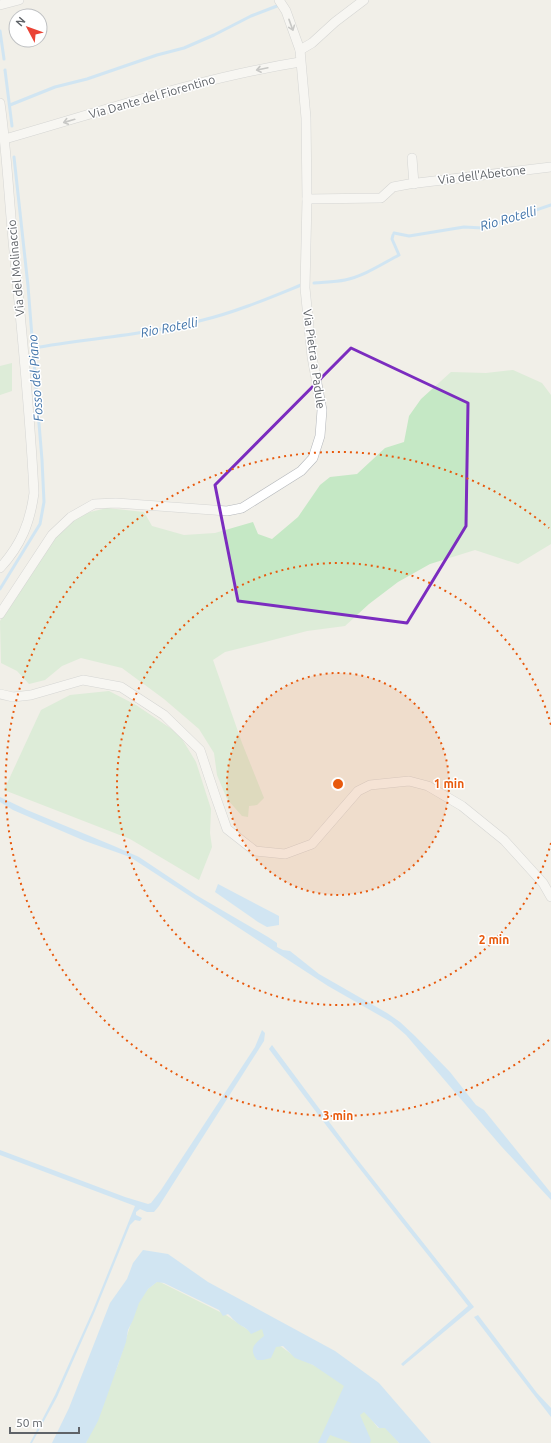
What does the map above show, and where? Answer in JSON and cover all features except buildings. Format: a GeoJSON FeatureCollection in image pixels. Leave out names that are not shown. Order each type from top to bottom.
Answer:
{"type":"FeatureCollection","features":[{"type":"Feature","properties":{"kind":"street"},"geometry":{"type":"LineString","coordinates":[[0,5],[19,0]]}},
{"type":"Feature","properties":{"kind":"street","name":"Via Pietra a Padule"},"geometry":{"type":"LineString","coordinates":[[0,614],[52,535],[71,517],[94,504],[116,503],[228,511],[242,508],[301,471],[314,458],[320,436],[322,410],[312,357],[305,288],[307,200],[306,118],[300,50],[286,11],[279,0]]}},
{"type":"Feature","properties":{"kind":"street"},"geometry":{"type":"LineString","coordinates":[[300,50],[312,43],[335,22],[364,0]]}},
{"type":"Feature","properties":{"kind":"street","name":"Via Dante del Fiorentino"},"geometry":{"type":"LineString","coordinates":[[5,139],[210,80],[300,62]]}},
{"type":"Feature","properties":{"kind":"street","name":"Via del Molinaccio"},"geometry":{"type":"LineString","coordinates":[[0,103],[5,139],[28,403],[34,493],[31,513],[21,540],[0,568]]}},
{"type":"Feature","properties":{"kind":"street"},"geometry":{"type":"LineString","coordinates":[[412,158],[414,184]]}},
{"type":"Feature","properties":{"kind":"street","name":"Via dell'Abetone"},"geometry":{"type":"LineString","coordinates":[[307,200],[381,198],[394,187],[551,167]]}},
{"type":"Feature","properties":{"kind":"street"},"geometry":{"type":"LineString","coordinates":[[0,694],[13,697],[31,695],[83,680],[121,687],[164,715],[200,750],[228,829],[255,851],[285,854],[312,844],[358,791],[370,786],[409,781],[428,786],[462,806],[504,840],[543,882],[551,897]]}},
{"type":"Feature","properties":{"kind":"highlighted area"},"geometry":{"type":"Polygon","coordinates":[[[351,348],[468,403],[466,526],[407,623],[238,601],[215,485],[351,348]]]}},
{"type":"Feature","properties":{"kind":"green space"},"geometry":{"type":"Polygon","coordinates":[[[12,363],[12,391],[0,395],[0,366],[12,363]]]}},
{"type":"Feature","properties":{"kind":"green space"},"geometry":{"type":"Polygon","coordinates":[[[513,370],[542,383],[551,395],[551,544],[518,564],[475,550],[430,564],[398,582],[369,604],[345,626],[307,631],[225,652],[213,660],[242,743],[264,798],[257,805],[249,806],[248,817],[242,816],[227,799],[217,775],[214,753],[199,729],[164,699],[122,668],[81,658],[62,666],[45,680],[29,684],[17,671],[1,663],[0,621],[58,530],[74,519],[86,513],[107,508],[144,512],[152,526],[184,535],[215,533],[253,522],[258,534],[272,539],[298,517],[320,485],[330,477],[357,474],[385,448],[404,442],[409,416],[421,399],[451,372],[486,373],[513,370]]]}},
{"type":"Feature","properties":{"kind":"green space"},"geometry":{"type":"Polygon","coordinates":[[[109,691],[136,705],[179,734],[196,762],[211,809],[210,833],[212,847],[199,880],[130,839],[4,790],[41,710],[70,695],[109,691]]]}},
{"type":"Feature","properties":{"kind":"green space"},"geometry":{"type":"Polygon","coordinates":[[[158,1281],[226,1315],[251,1332],[262,1328],[279,1345],[294,1356],[328,1372],[367,1403],[365,1411],[378,1428],[386,1428],[399,1443],[86,1443],[118,1365],[135,1310],[144,1292],[158,1281]]]}},
{"type":"Feature","properties":{"kind":"water"},"geometry":{"type":"Polygon","coordinates":[[[0,797],[27,810],[139,857],[196,895],[268,937],[277,943],[277,947],[290,951],[319,974],[400,1022],[450,1072],[476,1105],[484,1110],[551,1193],[551,1200],[501,1146],[406,1035],[391,1022],[328,986],[130,857],[85,841],[13,810],[0,802],[0,797]]]}},
{"type":"Feature","properties":{"kind":"water"},"geometry":{"type":"Polygon","coordinates":[[[218,884],[279,916],[279,925],[267,927],[258,922],[215,892],[218,884]]]}},
{"type":"Feature","properties":{"kind":"water"},"geometry":{"type":"Polygon","coordinates":[[[262,1030],[265,1033],[264,1041],[159,1206],[154,1212],[147,1212],[140,1209],[136,1212],[136,1215],[142,1218],[140,1221],[135,1220],[130,1225],[95,1311],[57,1397],[32,1443],[30,1443],[55,1395],[93,1310],[135,1206],[0,1155],[0,1150],[125,1197],[148,1204],[151,1203],[255,1047],[262,1030]]]}},
{"type":"Feature","properties":{"kind":"water"},"geometry":{"type":"Polygon","coordinates":[[[272,1045],[353,1154],[474,1307],[403,1366],[401,1364],[468,1306],[298,1089],[269,1049],[272,1045]]]}},
{"type":"Feature","properties":{"kind":"water"},"geometry":{"type":"Polygon","coordinates":[[[143,1250],[168,1254],[208,1282],[335,1351],[379,1383],[431,1443],[399,1443],[385,1428],[379,1428],[364,1412],[360,1415],[371,1440],[370,1443],[352,1443],[330,1435],[326,1443],[318,1443],[344,1386],[313,1365],[295,1358],[283,1346],[276,1347],[271,1358],[257,1360],[254,1356],[253,1349],[255,1344],[264,1336],[262,1329],[251,1334],[228,1314],[223,1316],[219,1310],[164,1283],[157,1282],[148,1289],[139,1303],[128,1330],[126,1342],[98,1421],[86,1443],[52,1443],[69,1408],[110,1303],[127,1279],[133,1263],[143,1250]]]}},
{"type":"Feature","properties":{"kind":"water"},"geometry":{"type":"Polygon","coordinates":[[[478,1315],[537,1393],[551,1408],[551,1417],[474,1317],[478,1315]]]}},
{"type":"Feature","properties":{"kind":"waterway"},"geometry":{"type":"LineString","coordinates":[[10,105],[55,87],[87,79],[157,55],[184,48],[251,16],[277,6]]}},
{"type":"Feature","properties":{"kind":"waterway","name":"Fosso del Piano"},"geometry":{"type":"LineString","coordinates":[[0,31],[4,59]]}},
{"type":"Feature","properties":{"kind":"waterway","name":"Fosso del Piano"},"geometry":{"type":"LineString","coordinates":[[5,70],[12,126]]}},
{"type":"Feature","properties":{"kind":"waterway","name":"Fosso del Piano"},"geometry":{"type":"LineString","coordinates":[[0,589],[40,524],[44,502],[28,286],[14,157]]}},
{"type":"Feature","properties":{"kind":"waterway","name":"Rio Rotelli"},"geometry":{"type":"LineString","coordinates":[[394,233],[409,236],[464,227],[483,228],[551,205]]}},
{"type":"Feature","properties":{"kind":"waterway","name":"Rio Rotelli"},"geometry":{"type":"LineString","coordinates":[[314,283],[345,280],[359,276],[399,255],[392,239],[393,235]]}},
{"type":"Feature","properties":{"kind":"waterway","name":"Rio Rotelli"},"geometry":{"type":"LineString","coordinates":[[33,348],[140,333],[182,325],[240,309],[301,285]]}}]}
